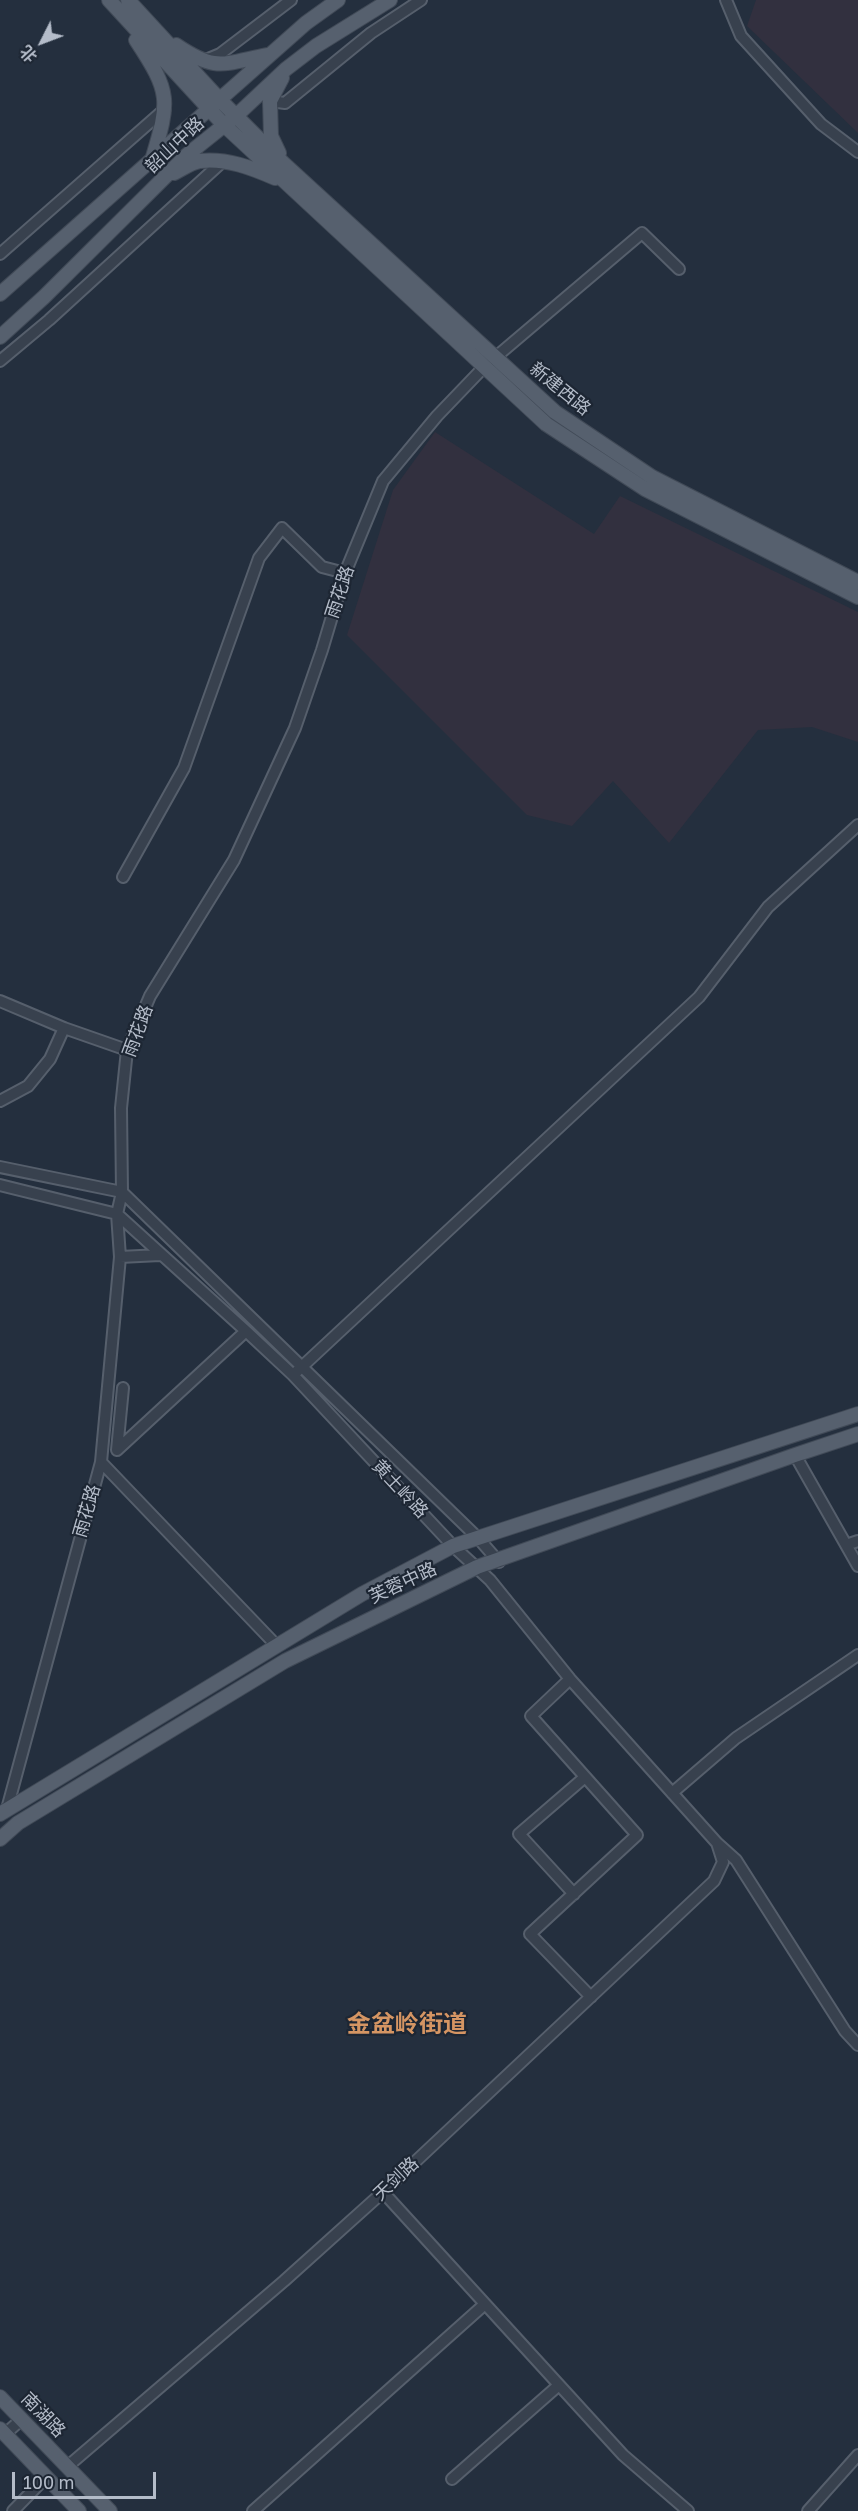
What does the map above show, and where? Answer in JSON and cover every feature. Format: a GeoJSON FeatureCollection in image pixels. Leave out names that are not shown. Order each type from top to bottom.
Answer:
{"type":"FeatureCollection","features":[{"type":"Feature","properties":{"kind":"main road"},"geometry":{"type":"LineString","coordinates":[[128,0],[156,32],[195,58],[209,64],[224,64],[270,55]]}},
{"type":"Feature","properties":{"kind":"main road","name":"韶山中路"},"geometry":{"type":"LineString","coordinates":[[0,294],[306,22],[338,0]]}},
{"type":"Feature","properties":{"kind":"main road","name":"韶山中路"},"geometry":{"type":"LineString","coordinates":[[0,337],[44,297],[164,178],[286,69],[316,46],[390,0]]}},
{"type":"Feature","properties":{"kind":"main road"},"geometry":{"type":"LineString","coordinates":[[112,3],[158,73],[165,97],[165,109],[152,160]]}},
{"type":"Feature","properties":{"kind":"main road","name":"新建西路"},"geometry":{"type":"LineString","coordinates":[[112,3],[224,125],[546,424],[645,489],[858,597]]}},
{"type":"Feature","properties":{"kind":"main road","name":"新建西路"},"geometry":{"type":"LineString","coordinates":[[156,32],[219,100],[237,115],[283,163],[555,412],[652,477],[858,582]]}},
{"type":"Feature","properties":{"kind":"main road"},"geometry":{"type":"LineString","coordinates":[[283,163],[271,136],[270,101],[286,69]]}},
{"type":"Feature","properties":{"kind":"main road"},"geometry":{"type":"LineString","coordinates":[[164,178],[199,161],[246,165],[285,183]]}},
{"type":"Feature","properties":{"kind":"main road","name":"芙蓉中路"},"geometry":{"type":"LineString","coordinates":[[3,1812],[362,1594],[453,1546],[858,1414]]}},
{"type":"Feature","properties":{"kind":"main road","name":"芙蓉中路"},"geometry":{"type":"LineString","coordinates":[[0,1839],[18,1823],[285,1660],[477,1568],[858,1434]]}},
{"type":"Feature","properties":{"kind":"main road","name":"南湖路"},"geometry":{"type":"LineString","coordinates":[[0,2397],[110,2511]]}},
{"type":"Feature","properties":{"kind":"main road"},"geometry":{"type":"LineString","coordinates":[[2,2431],[79,2511]]}},
{"type":"Feature","properties":{"kind":"street"},"geometry":{"type":"LineString","coordinates":[[195,58],[208,59],[220,54],[291,0]]}},
{"type":"Feature","properties":{"kind":"street"},"geometry":{"type":"LineString","coordinates":[[270,101],[285,103],[371,33],[421,0]]}},
{"type":"Feature","properties":{"kind":"street"},"geometry":{"type":"LineString","coordinates":[[726,0],[741,36],[821,124],[858,152]]}},
{"type":"Feature","properties":{"kind":"street"},"geometry":{"type":"LineString","coordinates":[[0,254],[165,109]]}},
{"type":"Feature","properties":{"kind":"street"},"geometry":{"type":"LineString","coordinates":[[0,361],[49,320],[222,162]]}},
{"type":"Feature","properties":{"kind":"street","name":"雨花路"},"geometry":{"type":"LineString","coordinates":[[3,1812],[101,1462],[120,1257],[117,1214],[122,1192],[121,1108],[127,1050],[150,996],[234,860],[286,748],[322,650],[345,573],[383,481],[437,416],[484,367],[642,233],[679,269]]}},
{"type":"Feature","properties":{"kind":"street"},"geometry":{"type":"LineString","coordinates":[[123,877],[184,768],[259,558],[282,528],[322,567],[345,573]]}},
{"type":"Feature","properties":{"kind":"street"},"geometry":{"type":"LineString","coordinates":[[293,1375],[300,1366],[699,997],[768,907],[858,825]]}},
{"type":"Feature","properties":{"kind":"street"},"geometry":{"type":"LineString","coordinates":[[0,1001],[64,1028],[127,1050]]}},
{"type":"Feature","properties":{"kind":"street"},"geometry":{"type":"LineString","coordinates":[[0,1101],[28,1086],[50,1059],[64,1028]]}},
{"type":"Feature","properties":{"kind":"street"},"geometry":{"type":"LineString","coordinates":[[0,1167],[122,1192]]}},
{"type":"Feature","properties":{"kind":"street","name":"黄土岭路"},"geometry":{"type":"LineString","coordinates":[[0,1185],[117,1214],[293,1375],[453,1546],[477,1568],[672,1793],[717,1843],[736,1860],[845,2031],[858,2045]]}},
{"type":"Feature","properties":{"kind":"street","name":"黄土岭路"},"geometry":{"type":"LineString","coordinates":[[122,1192],[478,1538],[499,1562]]}},
{"type":"Feature","properties":{"kind":"street"},"geometry":{"type":"LineString","coordinates":[[120,1257],[160,1255]]}},
{"type":"Feature","properties":{"kind":"street"},"geometry":{"type":"LineString","coordinates":[[123,1388],[117,1450],[246,1330]]}},
{"type":"Feature","properties":{"kind":"street"},"geometry":{"type":"LineString","coordinates":[[795,1455],[858,1566]]}},
{"type":"Feature","properties":{"kind":"street"},"geometry":{"type":"LineString","coordinates":[[101,1462],[276,1645]]}},
{"type":"Feature","properties":{"kind":"street"},"geometry":{"type":"LineString","coordinates":[[846,1545],[858,1540]]}},
{"type":"Feature","properties":{"kind":"street"},"geometry":{"type":"LineString","coordinates":[[672,1793],[736,1738],[858,1655]]}},
{"type":"Feature","properties":{"kind":"street"},"geometry":{"type":"LineString","coordinates":[[570,1678],[531,1716],[638,1835],[530,1934],[591,1997]]}},
{"type":"Feature","properties":{"kind":"street"},"geometry":{"type":"LineString","coordinates":[[574,1894],[519,1834],[585,1777]]}},
{"type":"Feature","properties":{"kind":"street","name":"天剑路"},"geometry":{"type":"LineString","coordinates":[[68,2466],[284,2281],[383,2192],[714,1881],[723,1862],[717,1843]]}},
{"type":"Feature","properties":{"kind":"street"},"geometry":{"type":"LineString","coordinates":[[383,2192],[623,2455],[688,2511]]}},
{"type":"Feature","properties":{"kind":"street"},"geometry":{"type":"LineString","coordinates":[[253,2511],[485,2304]]}},
{"type":"Feature","properties":{"kind":"street"},"geometry":{"type":"LineString","coordinates":[[452,2479],[559,2385]]}},
{"type":"Feature","properties":{"kind":"street"},"geometry":{"type":"LineString","coordinates":[[2,2431],[22,2419]]}},
{"type":"Feature","properties":{"kind":"street"},"geometry":{"type":"LineString","coordinates":[[808,2511],[858,2455]]}},
{"type":"Feature","properties":{"kind":"street"},"geometry":{"type":"LineString","coordinates":[[13,2511],[46,2477]]}},
{"type":"Feature","properties":{"kind":"shaded area"},"geometry":{"type":"Polygon","coordinates":[[[756,0],[858,0],[858,133],[747,26],[756,0]]]}},
{"type":"Feature","properties":{"kind":"shaded area"},"geometry":{"type":"Polygon","coordinates":[[[435,432],[594,534],[620,496],[858,612],[858,742],[812,727],[758,730],[669,843],[613,781],[572,826],[527,815],[347,635],[393,490],[435,432]]]}},
{"type":"Feature","properties":{"kind":"district","name":"金盆岭街道"},"geometry":{"type":"Point","coordinates":[407,2024]}}]}
